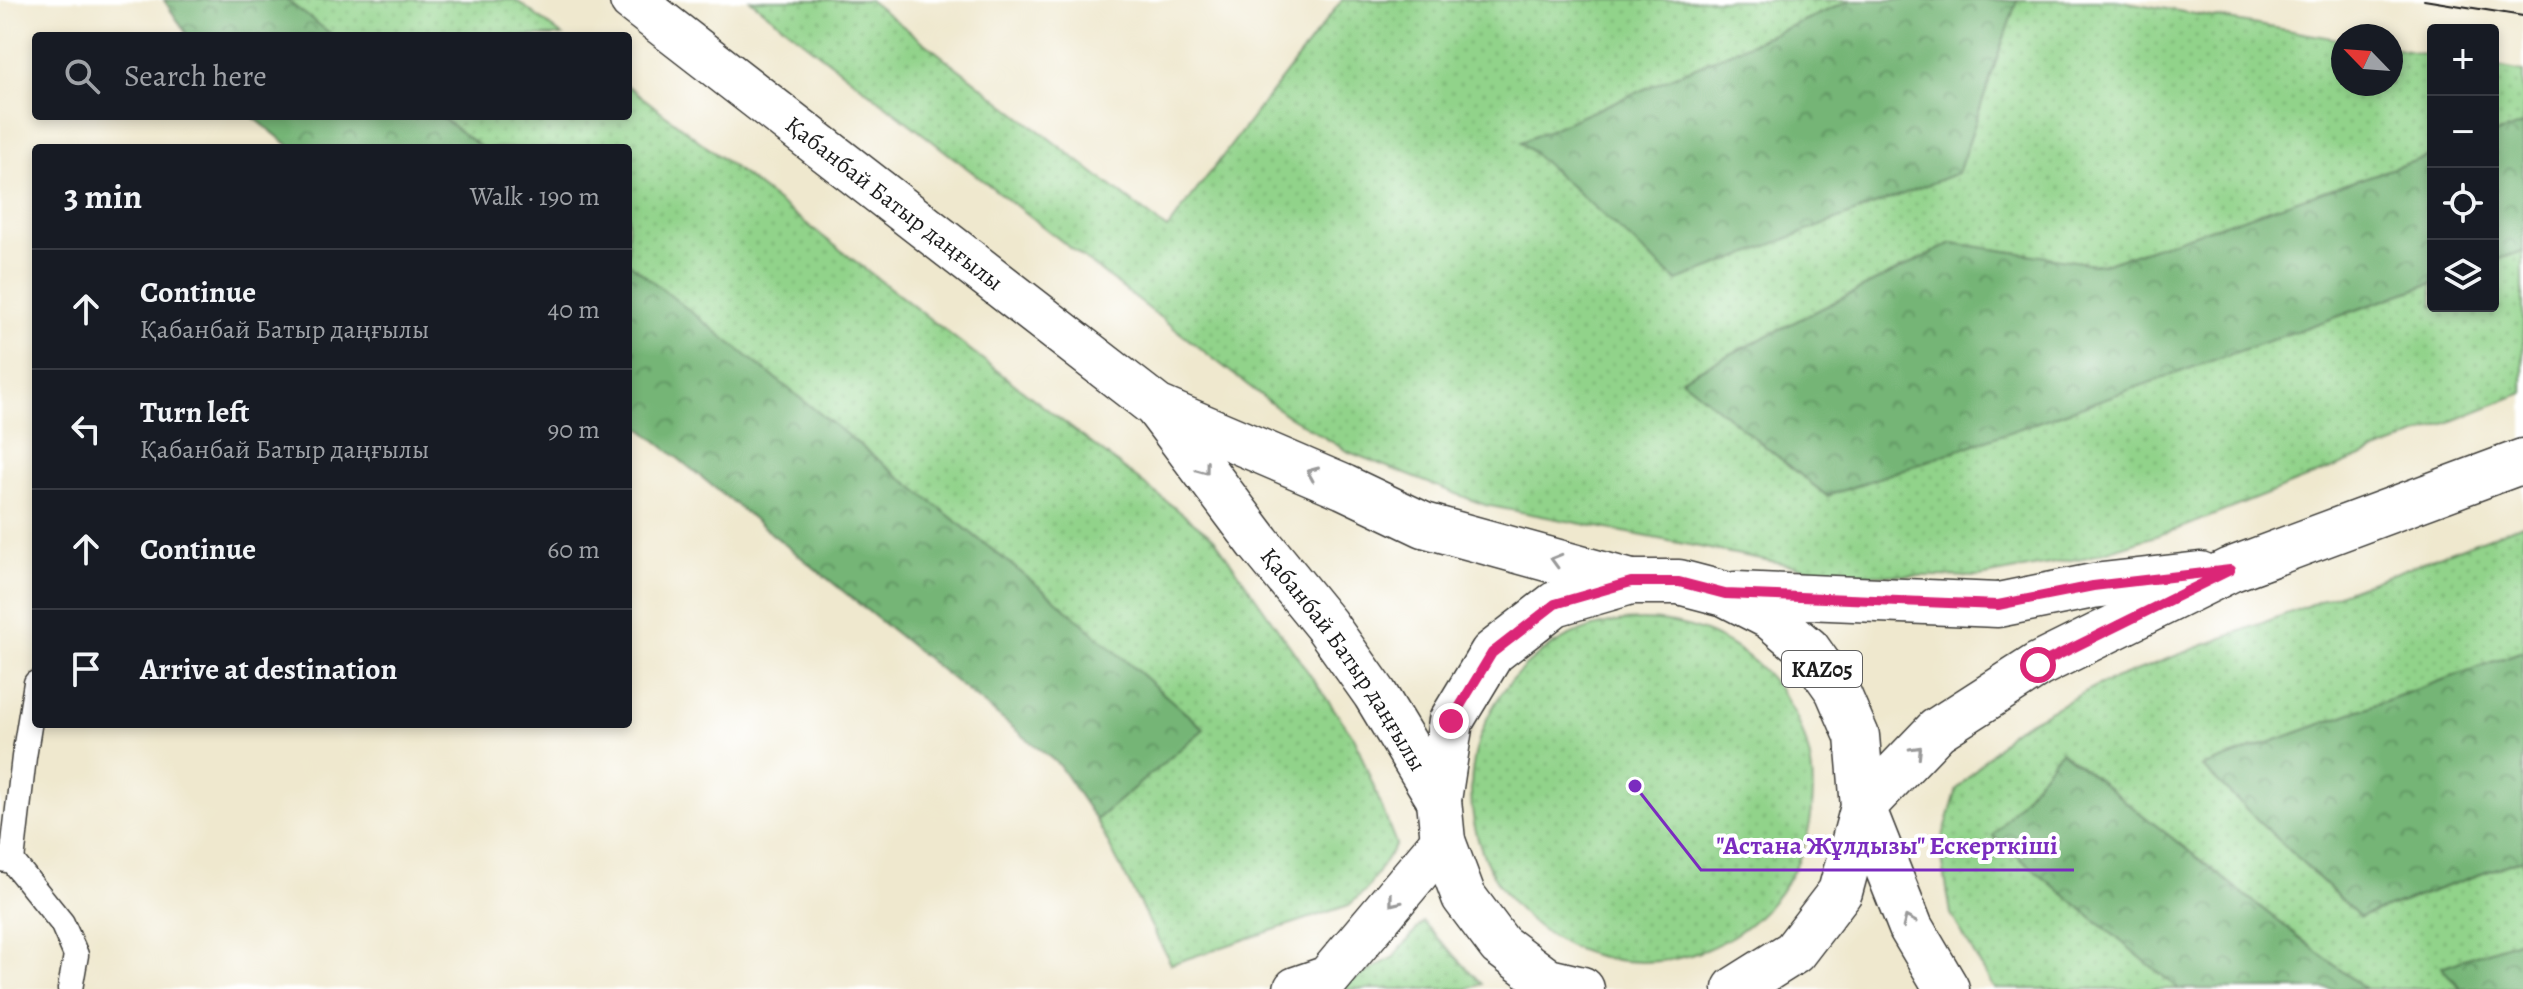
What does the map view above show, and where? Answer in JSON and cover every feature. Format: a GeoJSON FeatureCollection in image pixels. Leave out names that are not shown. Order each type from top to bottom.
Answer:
{"type":"FeatureCollection","features":[{"type":"Feature","properties":{"kind":"main road","name":"Қабанбай Батыр даңғылы"},"geometry":{"type":"LineString","coordinates":[[632,0],[1157,407],[1344,487],[1424,525],[1631,582]]}},
{"type":"Feature","properties":{"kind":"main road","name":"Қабанбай Батыр даңғылы"},"geometry":{"type":"LineString","coordinates":[[1157,407],[1259,543],[1335,637],[1375,694],[1441,820]]}},
{"type":"Feature","properties":{"kind":"main road"},"geometry":{"type":"LineString","coordinates":[[1863,807],[1937,730],[2038,665],[2230,570],[2523,461]]}},
{"type":"Feature","properties":{"kind":"main road"},"geometry":{"type":"LineString","coordinates":[[1725,594],[1998,605],[2093,586],[2230,570]]}},
{"type":"Feature","properties":{"kind":"main road","name":"KАZ05"},"geometry":{"type":"LineString","coordinates":[[1552,986],[1500,945],[1464,897],[1441,820],[1451,721],[1492,653],[1555,604],[1631,582],[1679,582],[1725,594],[1770,617],[1808,649],[1837,690],[1857,736],[1863,807],[1911,928],[1947,989]]}},
{"type":"Feature","properties":{"kind":"main road","name":"KАZ05"},"geometry":{"type":"LineString","coordinates":[[1735,989],[1794,952],[1840,892],[1863,807]]}},
{"type":"Feature","properties":{"kind":"main road"},"geometry":{"type":"LineString","coordinates":[[1296,989],[1328,978],[1441,820]]}},
{"type":"Feature","properties":{"kind":"lane"},"geometry":{"type":"LineString","coordinates":[[32,708],[6,860],[62,923],[76,955],[70,989]]}},
{"type":"Feature","properties":{"kind":"green space"},"geometry":{"type":"Polygon","coordinates":[[[164,0],[286,0],[329,32],[185,32],[164,0]]]}},
{"type":"Feature","properties":{"kind":"green space"},"geometry":{"type":"Polygon","coordinates":[[[276,0],[516,0],[558,32],[317,32],[276,0]]]}},
{"type":"Feature","properties":{"kind":"green space"},"geometry":{"type":"Polygon","coordinates":[[[750,0],[869,0],[1167,229],[1342,0],[1852,0],[1522,142],[1958,173],[2017,0],[2116,0],[2331,38],[2331,96],[2403,96],[2403,50],[2427,55],[2427,157],[2101,265],[1952,243],[1681,379],[1827,496],[2427,285],[2427,312],[2499,312],[2499,259],[2523,251],[2523,393],[2184,527],[2088,557],[1979,577],[1837,574],[1485,505],[1349,452],[1285,414],[750,0]]]}},
{"type":"Feature","properties":{"kind":"green space"},"geometry":{"type":"Polygon","coordinates":[[[1852,0],[2017,0],[1958,173],[1677,281],[1521,142],[1852,0]]]}},
{"type":"Feature","properties":{"kind":"green space"},"geometry":{"type":"Polygon","coordinates":[[[2499,67],[2523,72],[2523,125],[2499,133],[2499,67]]]}},
{"type":"Feature","properties":{"kind":"green space"},"geometry":{"type":"Polygon","coordinates":[[[632,89],[1214,538],[1355,739],[1396,844],[1367,889],[1349,905],[1171,964],[1096,820],[1204,728],[632,279],[632,144],[460,144],[429,120],[632,120],[632,89]]]}},
{"type":"Feature","properties":{"kind":"green space"},"geometry":{"type":"Polygon","coordinates":[[[257,120],[445,120],[477,144],[287,144],[257,120]]]}},
{"type":"Feature","properties":{"kind":"green space"},"geometry":{"type":"Polygon","coordinates":[[[2523,125],[2523,251],[2499,259],[2499,168],[2499,133],[2523,125]]]}},
{"type":"Feature","properties":{"kind":"green space"},"geometry":{"type":"Polygon","coordinates":[[[2427,157],[2427,285],[1827,496],[1681,379],[1952,243],[2101,265],[2427,157]]]}},
{"type":"Feature","properties":{"kind":"green space"},"geometry":{"type":"Polygon","coordinates":[[[632,265],[1056,600],[1204,729],[1096,820],[1058,764],[632,421],[632,265]]]}},
{"type":"Feature","properties":{"kind":"green space"},"geometry":{"type":"Polygon","coordinates":[[[2523,524],[2523,651],[2202,767],[2360,917],[2523,859],[2523,939],[2442,967],[2461,989],[2365,989],[2061,751],[1993,836],[2179,989],[1994,989],[1951,914],[1940,846],[1957,789],[2012,731],[2096,686],[2523,524]]]}},
{"type":"Feature","properties":{"kind":"green space"},"geometry":{"type":"Polygon","coordinates":[[[1625,620],[1659,620],[1692,627],[1723,640],[1751,659],[1774,682],[1793,710],[1806,741],[1813,791],[1806,841],[1793,872],[1774,900],[1751,923],[1723,942],[1692,955],[1659,962],[1625,962],[1592,955],[1561,942],[1533,923],[1510,900],[1491,872],[1478,841],[1471,808],[1471,774],[1478,741],[1491,710],[1510,682],[1533,659],[1561,640],[1592,627],[1625,620]]]}},
{"type":"Feature","properties":{"kind":"green space"},"geometry":{"type":"Polygon","coordinates":[[[2523,651],[2523,859],[2360,917],[2202,767],[2523,651]]]}},
{"type":"Feature","properties":{"kind":"green space"},"geometry":{"type":"Polygon","coordinates":[[[2061,751],[2365,989],[2179,989],[1993,836],[2061,751]]]}},
{"type":"Feature","properties":{"kind":"green space"},"geometry":{"type":"Polygon","coordinates":[[[1423,922],[1482,984],[1468,989],[1336,989],[1394,957],[1423,922]]]}},
{"type":"Feature","properties":{"kind":"green space"},"geometry":{"type":"Polygon","coordinates":[[[2523,939],[2523,989],[2461,989],[2441,967],[2523,939]]]}},
{"type":"Feature","properties":{"kind":"tram line"},"geometry":{"type":"LineString","coordinates":[[2424,0],[2523,16]]}},
{"type":"Feature","properties":{"kind":"place","name":"\"Астана Жұлдызы\" Ескерткіші"},"geometry":{"type":"Point","coordinates":[1635,786]}},
{"type":"Feature","properties":{"kind":"route"},"geometry":{"type":"LineString","coordinates":[[1451,721],[1492,653],[1555,604],[1631,582],[1679,582],[1725,594],[1998,605],[2093,586],[2230,570],[2038,665]]}}]}
